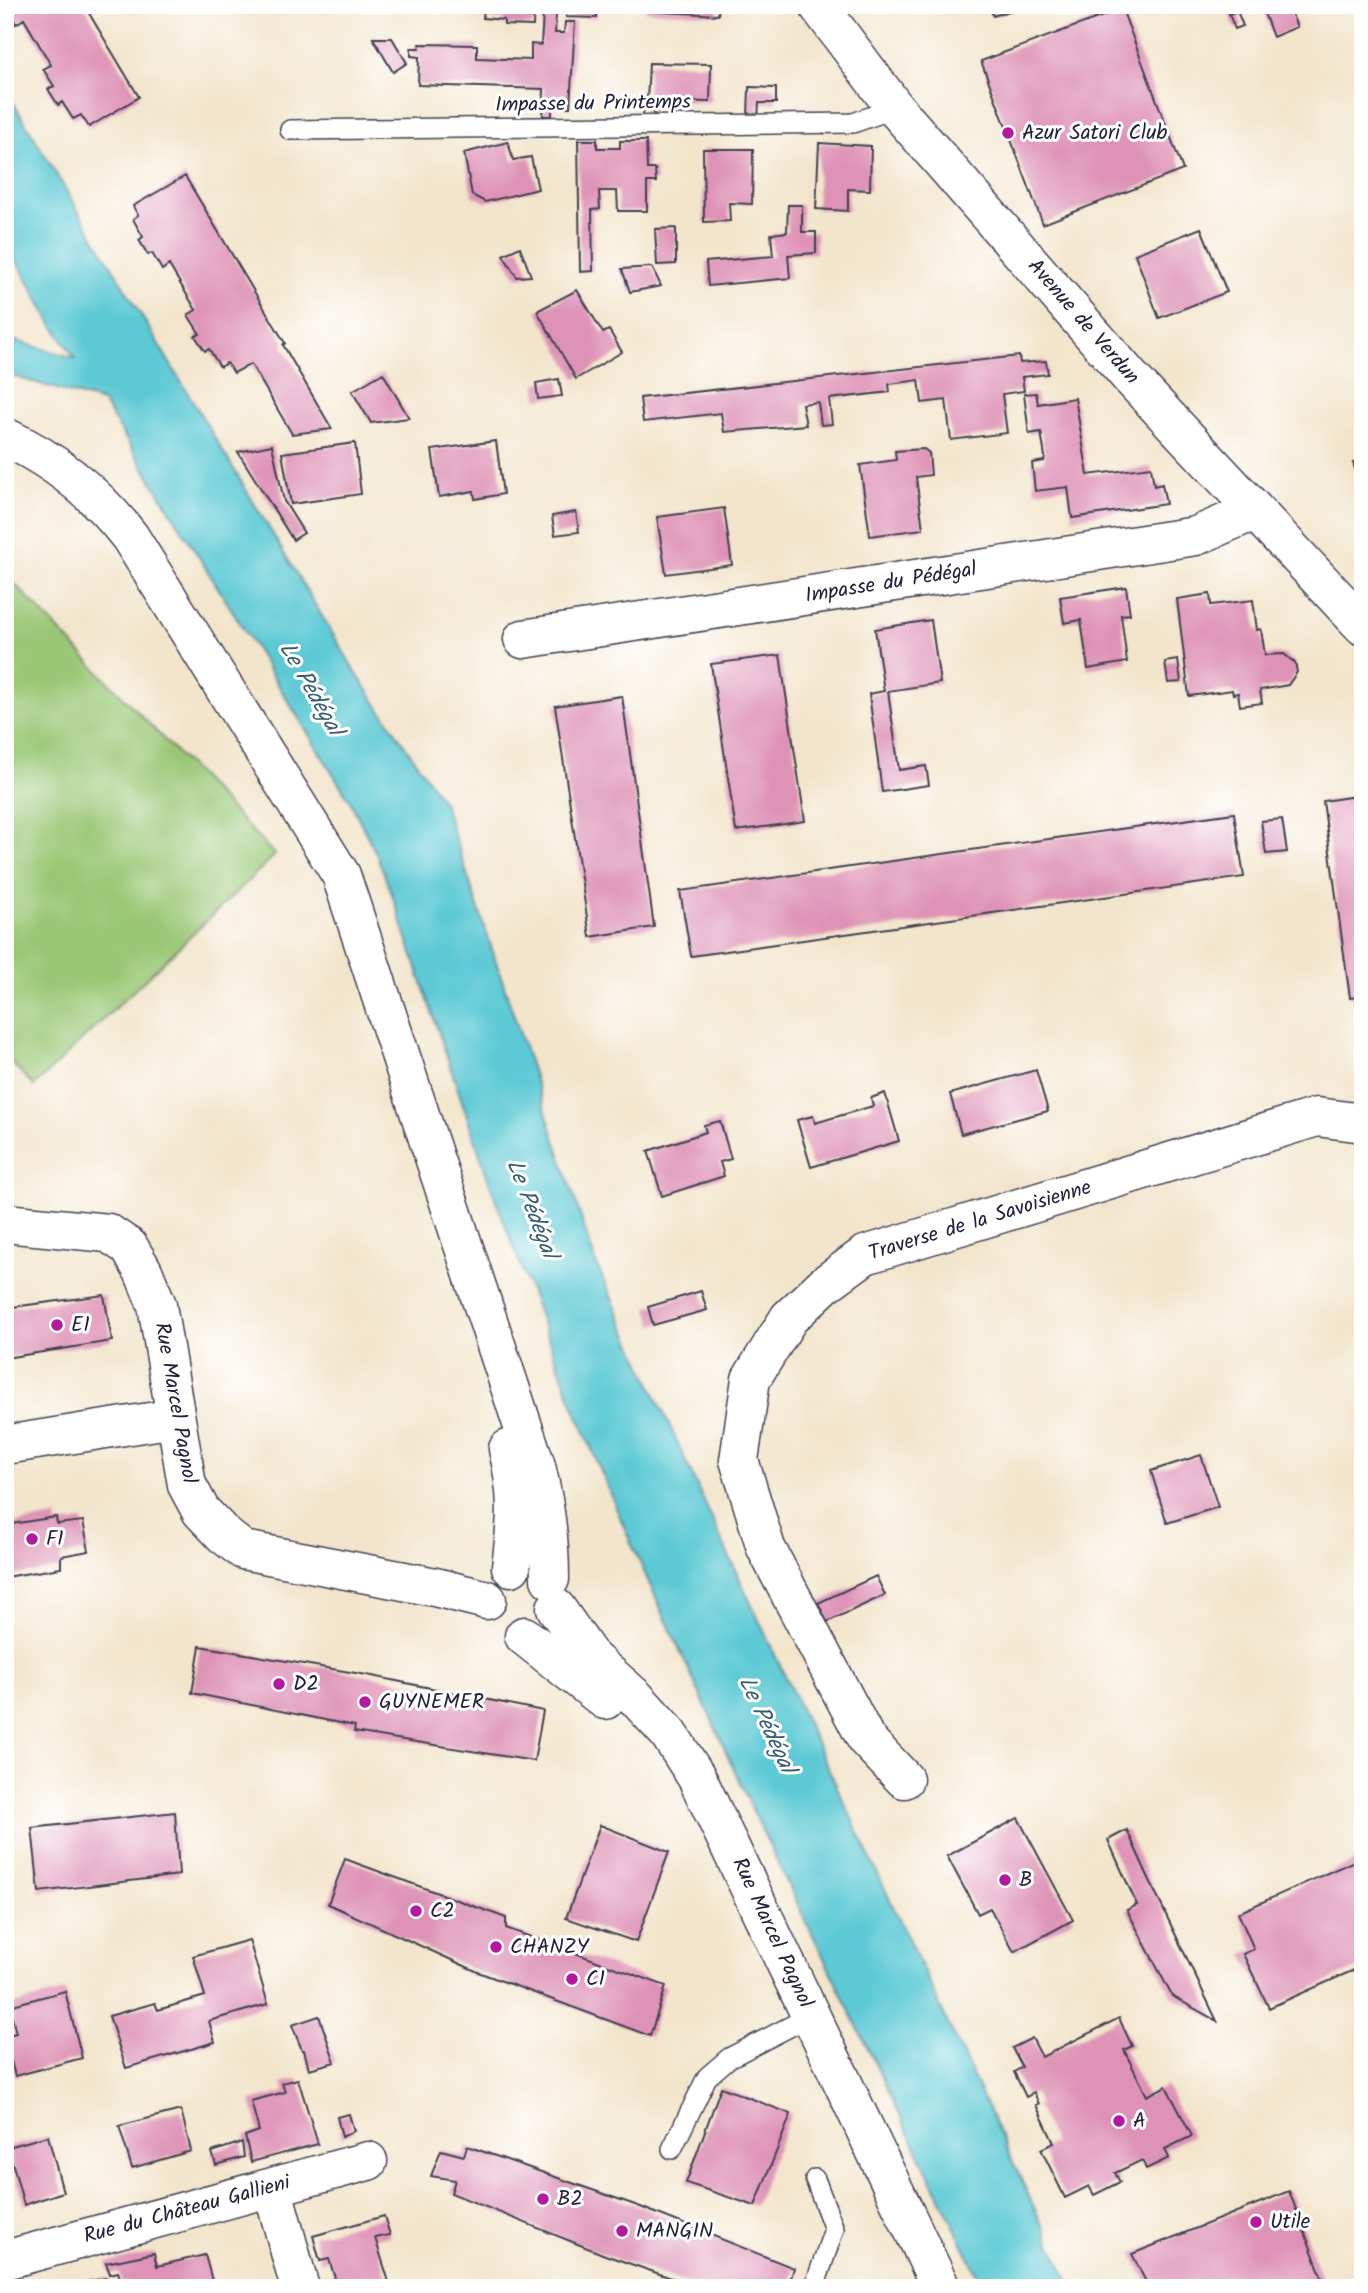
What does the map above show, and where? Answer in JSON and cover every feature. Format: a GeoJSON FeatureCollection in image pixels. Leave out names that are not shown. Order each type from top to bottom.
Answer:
{"type":"FeatureCollection","features":[{"type":"Feature","properties":{"kind":"street","name":"Avenue de Verdun"},"geometry":{"type":"LineString","coordinates":[[818,5],[895,108],[1130,377],[1363,625]]}},
{"type":"Feature","properties":{"kind":"street"},"geometry":{"type":"LineString","coordinates":[[5,437],[53,464],[86,488],[109,510],[130,537],[341,875],[536,1466],[550,1550],[553,1593],[545,1627],[524,1636],[513,1634],[502,1630],[488,1612],[488,1589],[501,1572],[511,1567],[532,1567],[553,1593]]}},
{"type":"Feature","properties":{"kind":"street"},"geometry":{"type":"LineString","coordinates":[[5,462],[29,475],[78,510],[119,556],[284,820],[315,875],[341,935],[507,1443],[516,1485],[517,1521],[511,1567]]}},
{"type":"Feature","properties":{"kind":"street","name":"Impasse du Pédégal"},"geometry":{"type":"LineString","coordinates":[[523,639],[1196,536],[1254,511]]}},
{"type":"Feature","properties":{"kind":"street","name":"Traverse de la Savoisienne"},"geometry":{"type":"LineString","coordinates":[[904,1779],[866,1739],[765,1548],[739,1460],[751,1379],[789,1318],[824,1285],[865,1255],[1317,1117],[1363,1123]]}},
{"type":"Feature","properties":{"kind":"street","name":"Rue Marcel Pagnol"},"geometry":{"type":"LineString","coordinates":[[5,1223],[108,1233],[129,1247],[144,1271],[157,1305],[187,1485],[201,1511],[243,1550],[435,1587],[487,1600]]}},
{"type":"Feature","properties":{"kind":"street"},"geometry":{"type":"LineString","coordinates":[[5,1444],[175,1418]]}},
{"type":"Feature","properties":{"kind":"street","name":"Rue Marcel Pagnol"},"geometry":{"type":"LineString","coordinates":[[553,1593],[591,1658],[636,1698],[669,1734],[697,1778],[941,2288]]}},
{"type":"Feature","properties":{"kind":"street","name":"Rue Marcel Pagnol"},"geometry":{"type":"LineString","coordinates":[[524,1636],[615,1709],[647,1744],[678,1786],[918,2288]]}},
{"type":"Feature","properties":{"kind":"street","name":"Rue du Château Gallieni"},"geometry":{"type":"LineString","coordinates":[[5,2260],[368,2161]]}},
{"type":"Feature","properties":{"kind":"street"},"geometry":{"type":"LineString","coordinates":[[272,2187],[300,2288]]}},
{"type":"Feature","properties":{"kind":"street"},"geometry":{"type":"LineString","coordinates":[[5,2280],[7,2288]]}},
{"type":"Feature","properties":{"kind":"lane","name":"Impasse du Printemps"},"geometry":{"type":"LineString","coordinates":[[290,130],[853,123],[895,108]]}},
{"type":"Feature","properties":{"kind":"lane"},"geometry":{"type":"LineString","coordinates":[[672,2149],[708,2077],[729,2058],[793,2025]]}},
{"type":"Feature","properties":{"kind":"lane"},"geometry":{"type":"LineString","coordinates":[[814,2288],[834,2229],[815,2179]]}},
{"type":"Feature","properties":{"kind":"green space"},"geometry":{"type":"Polygon","coordinates":[[[5,574],[275,855],[34,1086],[5,1056],[5,574]]]}},
{"type":"Feature","properties":{"kind":"water","name":"Le Pédégal"},"geometry":{"type":"Polygon","coordinates":[[[5,89],[358,676],[443,802],[597,1266],[731,1561],[1072,2288],[984,2288],[760,1826],[627,1534],[573,1404],[491,1187],[393,897],[376,853],[350,801],[103,402],[5,374],[5,338],[75,358],[52,324],[5,240],[5,89]]]}},
{"type":"Feature","properties":{"kind":"building"},"geometry":{"type":"Polygon","coordinates":[[[5,5],[84,5],[139,97],[89,127],[81,115],[73,119],[62,102],[58,105],[48,89],[54,86],[43,69],[51,65],[24,19],[16,24],[5,5]]]}},
{"type":"Feature","properties":{"kind":"building"},"geometry":{"type":"Polygon","coordinates":[[[484,5],[534,5],[533,26],[504,25],[504,20],[483,18],[484,5]]]}},
{"type":"Feature","properties":{"kind":"building"},"geometry":{"type":"Polygon","coordinates":[[[566,5],[625,5],[624,10],[597,10],[597,18],[566,17],[566,5]]]}},
{"type":"Feature","properties":{"kind":"building"},"geometry":{"type":"Polygon","coordinates":[[[646,5],[719,5],[718,15],[646,11],[646,5]]]}},
{"type":"Feature","properties":{"kind":"building"},"geometry":{"type":"Polygon","coordinates":[[[989,5],[1026,5],[1026,6],[993,16],[989,5]]]}},
{"type":"Feature","properties":{"kind":"building"},"geometry":{"type":"Polygon","coordinates":[[[1261,5],[1288,5],[1297,27],[1273,37],[1261,5]]]}},
{"type":"Feature","properties":{"kind":"building"},"geometry":{"type":"Polygon","coordinates":[[[1122,9],[1183,170],[1043,224],[981,61],[1122,9]]]}},
{"type":"Feature","properties":{"kind":"building"},"geometry":{"type":"Polygon","coordinates":[[[1237,11],[1243,26],[1235,29],[1229,14],[1237,11]]]}},
{"type":"Feature","properties":{"kind":"building"},"geometry":{"type":"Polygon","coordinates":[[[543,14],[556,14],[555,33],[564,33],[565,22],[575,22],[570,107],[552,107],[552,116],[543,116],[544,89],[418,85],[419,57],[411,56],[411,48],[419,48],[420,44],[477,45],[477,58],[531,60],[531,44],[541,45],[543,14]]]}},
{"type":"Feature","properties":{"kind":"building"},"geometry":{"type":"Polygon","coordinates":[[[373,38],[392,38],[407,63],[393,72],[373,38]]]}},
{"type":"Feature","properties":{"kind":"building"},"geometry":{"type":"Polygon","coordinates":[[[649,63],[711,64],[710,102],[654,101],[654,117],[643,116],[644,102],[647,102],[649,63]]]}},
{"type":"Feature","properties":{"kind":"building"},"geometry":{"type":"Polygon","coordinates":[[[749,87],[776,88],[776,103],[759,103],[758,118],[748,117],[749,87]]]}},
{"type":"Feature","properties":{"kind":"building"},"geometry":{"type":"Polygon","coordinates":[[[578,140],[597,140],[597,148],[620,148],[620,141],[646,141],[647,169],[655,169],[656,182],[647,182],[647,211],[618,211],[617,191],[599,191],[600,209],[592,210],[593,271],[580,272],[578,140]]]}},
{"type":"Feature","properties":{"kind":"building"},"geometry":{"type":"Polygon","coordinates":[[[508,142],[513,160],[531,157],[538,189],[485,202],[472,195],[464,153],[508,142]]]}},
{"type":"Feature","properties":{"kind":"building"},"geometry":{"type":"Polygon","coordinates":[[[819,143],[871,146],[870,190],[848,189],[848,211],[816,209],[819,143]]]}},
{"type":"Feature","properties":{"kind":"building"},"geometry":{"type":"Polygon","coordinates":[[[703,149],[753,149],[752,204],[729,203],[730,221],[704,222],[703,149]]]}},
{"type":"Feature","properties":{"kind":"building"},"geometry":{"type":"Polygon","coordinates":[[[185,176],[285,343],[283,345],[332,429],[292,434],[251,364],[234,373],[227,363],[220,367],[209,349],[205,351],[195,336],[200,334],[188,315],[196,310],[169,265],[162,270],[152,253],[148,255],[139,240],[143,237],[133,219],[138,215],[133,206],[185,176]]]}},
{"type":"Feature","properties":{"kind":"building"},"geometry":{"type":"Polygon","coordinates":[[[788,205],[802,205],[802,232],[816,232],[816,253],[788,255],[790,278],[708,286],[706,262],[773,256],[771,234],[787,232],[788,205]]]}},
{"type":"Feature","properties":{"kind":"building"},"geometry":{"type":"Polygon","coordinates":[[[676,228],[676,264],[657,265],[655,229],[676,228]]]}},
{"type":"Feature","properties":{"kind":"building"},"geometry":{"type":"Polygon","coordinates":[[[1201,228],[1227,292],[1159,318],[1135,254],[1201,228]]]}},
{"type":"Feature","properties":{"kind":"building"},"geometry":{"type":"Polygon","coordinates":[[[520,247],[531,276],[517,277],[503,255],[520,247]]]}},
{"type":"Feature","properties":{"kind":"building"},"geometry":{"type":"Polygon","coordinates":[[[652,267],[661,286],[630,292],[622,269],[652,267]]]}},
{"type":"Feature","properties":{"kind":"building"},"geometry":{"type":"Polygon","coordinates":[[[577,290],[603,333],[609,330],[622,352],[576,379],[537,311],[577,290]]]}},
{"type":"Feature","properties":{"kind":"building"},"geometry":{"type":"Polygon","coordinates":[[[1019,356],[1020,363],[1046,361],[1048,374],[1022,377],[1024,391],[1002,394],[1007,433],[951,440],[946,400],[922,403],[919,380],[889,384],[890,392],[829,399],[832,424],[821,425],[818,402],[802,404],[806,425],[724,432],[721,413],[643,422],[640,398],[1019,356]]]}},
{"type":"Feature","properties":{"kind":"building"},"geometry":{"type":"Polygon","coordinates":[[[383,373],[409,418],[371,423],[352,391],[383,373]]]}},
{"type":"Feature","properties":{"kind":"building"},"geometry":{"type":"Polygon","coordinates":[[[559,379],[562,396],[538,399],[536,383],[559,379]]]}},
{"type":"Feature","properties":{"kind":"building"},"geometry":{"type":"Polygon","coordinates":[[[1036,393],[1038,404],[1075,398],[1088,475],[1151,467],[1154,486],[1162,484],[1166,504],[1072,518],[1068,487],[1035,491],[1032,463],[1044,461],[1045,457],[1041,432],[1029,434],[1024,394],[1036,393]]]}},
{"type":"Feature","properties":{"kind":"building"},"geometry":{"type":"Polygon","coordinates":[[[496,441],[503,494],[475,499],[474,491],[439,497],[432,450],[496,441]]]}},
{"type":"Feature","properties":{"kind":"building"},"geometry":{"type":"Polygon","coordinates":[[[355,443],[361,494],[291,504],[282,453],[355,443]]]}},
{"type":"Feature","properties":{"kind":"building"},"geometry":{"type":"Polygon","coordinates":[[[272,445],[284,501],[304,533],[293,540],[238,452],[272,445]]]}},
{"type":"Feature","properties":{"kind":"building"},"geometry":{"type":"Polygon","coordinates":[[[924,449],[929,453],[931,475],[916,477],[923,529],[870,536],[860,465],[896,460],[895,451],[924,449]]]}},
{"type":"Feature","properties":{"kind":"building"},"geometry":{"type":"Polygon","coordinates":[[[1363,460],[1363,488],[1362,488],[1353,463],[1363,460]]]}},
{"type":"Feature","properties":{"kind":"building"},"geometry":{"type":"Polygon","coordinates":[[[724,508],[732,565],[666,574],[657,517],[724,508]]]}},
{"type":"Feature","properties":{"kind":"building"},"geometry":{"type":"Polygon","coordinates":[[[576,512],[579,532],[555,535],[552,516],[576,512]]]}},
{"type":"Feature","properties":{"kind":"building"},"geometry":{"type":"Polygon","coordinates":[[[1126,587],[1130,614],[1121,615],[1127,662],[1088,669],[1081,620],[1064,623],[1060,597],[1126,587]]]}},
{"type":"Feature","properties":{"kind":"building"},"geometry":{"type":"Polygon","coordinates":[[[1210,594],[1211,605],[1253,600],[1257,630],[1261,629],[1265,655],[1284,654],[1295,663],[1297,672],[1288,685],[1260,690],[1262,703],[1240,706],[1238,693],[1233,694],[1232,690],[1189,696],[1177,599],[1210,594]]]}},
{"type":"Feature","properties":{"kind":"building"},"geometry":{"type":"Polygon","coordinates":[[[931,620],[940,683],[888,691],[899,770],[926,766],[929,785],[882,792],[869,694],[884,691],[875,629],[931,620]]]}},
{"type":"Feature","properties":{"kind":"building"},"geometry":{"type":"Polygon","coordinates":[[[780,655],[805,821],[736,831],[711,664],[780,655]]]}},
{"type":"Feature","properties":{"kind":"building"},"geometry":{"type":"Polygon","coordinates":[[[1178,660],[1181,682],[1168,683],[1165,662],[1178,660]]]}},
{"type":"Feature","properties":{"kind":"building"},"geometry":{"type":"Polygon","coordinates":[[[622,696],[654,927],[590,937],[555,706],[622,696]]]}},
{"type":"Feature","properties":{"kind":"building"},"geometry":{"type":"Polygon","coordinates":[[[1363,795],[1363,996],[1350,998],[1323,801],[1363,795]]]}},
{"type":"Feature","properties":{"kind":"building"},"geometry":{"type":"Polygon","coordinates":[[[1234,813],[1244,877],[691,956],[680,891],[1234,813]]]}},
{"type":"Feature","properties":{"kind":"building"},"geometry":{"type":"Polygon","coordinates":[[[1282,819],[1287,852],[1266,854],[1261,821],[1282,819]]]}},
{"type":"Feature","properties":{"kind":"building"},"geometry":{"type":"Polygon","coordinates":[[[1036,1070],[1048,1111],[961,1134],[950,1094],[1036,1070]]]}},
{"type":"Feature","properties":{"kind":"building"},"geometry":{"type":"Polygon","coordinates":[[[885,1093],[899,1141],[811,1167],[797,1120],[813,1116],[815,1123],[873,1106],[871,1098],[885,1093]]]}},
{"type":"Feature","properties":{"kind":"building"},"geometry":{"type":"Polygon","coordinates":[[[720,1121],[731,1159],[720,1162],[724,1176],[662,1196],[648,1151],[706,1132],[704,1125],[720,1121]]]}},
{"type":"Feature","properties":{"kind":"building"},"geometry":{"type":"Polygon","coordinates":[[[701,1291],[707,1310],[653,1325],[648,1307],[701,1291]]]}},
{"type":"Feature","properties":{"kind":"building","name":"E1"},"geometry":{"type":"Polygon","coordinates":[[[104,1295],[112,1341],[5,1358],[5,1308],[104,1295]]]}},
{"type":"Feature","properties":{"kind":"building"},"geometry":{"type":"Polygon","coordinates":[[[1201,1455],[1218,1507],[1167,1523],[1151,1471],[1201,1455]]]}},
{"type":"Feature","properties":{"kind":"building","name":"F1"},"geometry":{"type":"Polygon","coordinates":[[[56,1517],[57,1524],[83,1521],[89,1551],[61,1556],[61,1568],[5,1577],[5,1525],[56,1517]]]}},
{"type":"Feature","properties":{"kind":"building"},"geometry":{"type":"Polygon","coordinates":[[[876,1576],[885,1595],[827,1622],[818,1603],[876,1576]]]}},
{"type":"Feature","properties":{"kind":"building","name":"GUYNEMER"},"geometry":{"type":"Polygon","coordinates":[[[200,1646],[367,1675],[543,1711],[534,1761],[354,1732],[355,1726],[192,1693],[200,1646]]]}},
{"type":"Feature","properties":{"kind":"building"},"geometry":{"type":"Polygon","coordinates":[[[175,1812],[179,1875],[39,1892],[32,1828],[175,1812]]]}},
{"type":"Feature","properties":{"kind":"building","name":"B"},"geometry":{"type":"Polygon","coordinates":[[[1018,1818],[1073,1920],[1014,1952],[990,1908],[978,1914],[947,1856],[1018,1818]]]}},
{"type":"Feature","properties":{"kind":"building"},"geometry":{"type":"Polygon","coordinates":[[[600,1825],[669,1852],[636,1942],[566,1918],[600,1825]]]}},
{"type":"Feature","properties":{"kind":"building"},"geometry":{"type":"Polygon","coordinates":[[[1127,1830],[1217,2021],[1172,1996],[1127,1910],[1137,1905],[1108,1840],[1127,1830]]]}},
{"type":"Feature","properties":{"kind":"building"},"geometry":{"type":"Polygon","coordinates":[[[1363,1857],[1363,1966],[1269,2008],[1243,1954],[1254,1949],[1238,1913],[1363,1857]]]}},
{"type":"Feature","properties":{"kind":"building","name":"CHANZY"},"geometry":{"type":"Polygon","coordinates":[[[345,1859],[506,1918],[506,1928],[666,1986],[650,2036],[478,1972],[328,1904],[345,1859]]]}},
{"type":"Feature","properties":{"kind":"building"},"geometry":{"type":"Polygon","coordinates":[[[249,1940],[268,2004],[209,2021],[215,2042],[126,2068],[109,2016],[155,2003],[158,2010],[205,1996],[193,1956],[249,1940]]]}},
{"type":"Feature","properties":{"kind":"building"},"geometry":{"type":"Polygon","coordinates":[[[65,1991],[82,2058],[15,2076],[5,2040],[5,2036],[16,2033],[9,2006],[65,1991]]]}},
{"type":"Feature","properties":{"kind":"building"},"geometry":{"type":"Polygon","coordinates":[[[319,2016],[335,2062],[309,2069],[304,2050],[292,2025],[319,2016]]]}},
{"type":"Feature","properties":{"kind":"building","name":"A"},"geometry":{"type":"Polygon","coordinates":[[[1119,2018],[1132,2046],[1124,2050],[1147,2096],[1166,2086],[1192,2136],[1165,2149],[1169,2158],[1146,2169],[1142,2160],[1115,2173],[1120,2182],[1094,2195],[1089,2186],[1065,2198],[1041,2149],[1054,2143],[1036,2105],[1039,2104],[1034,2093],[1026,2097],[1014,2072],[1022,2067],[1012,2048],[1032,2038],[1042,2057],[1119,2018]]]}},
{"type":"Feature","properties":{"kind":"building"},"geometry":{"type":"Polygon","coordinates":[[[298,2079],[318,2144],[251,2162],[245,2136],[259,2131],[251,2101],[285,2092],[282,2083],[298,2079]]]}},
{"type":"Feature","properties":{"kind":"building"},"geometry":{"type":"Polygon","coordinates":[[[721,2087],[791,2114],[755,2206],[686,2183],[721,2087]]]}},
{"type":"Feature","properties":{"kind":"building"},"geometry":{"type":"Polygon","coordinates":[[[181,2110],[191,2151],[132,2168],[119,2126],[181,2110]]]}},
{"type":"Feature","properties":{"kind":"building"},"geometry":{"type":"Polygon","coordinates":[[[349,2114],[354,2131],[342,2137],[337,2117],[349,2114]]]}},
{"type":"Feature","properties":{"kind":"building"},"geometry":{"type":"Polygon","coordinates":[[[48,2136],[63,2192],[24,2205],[8,2147],[48,2136]]]}},
{"type":"Feature","properties":{"kind":"building"},"geometry":{"type":"Polygon","coordinates":[[[242,2142],[244,2157],[216,2165],[212,2152],[242,2142]]]}},
{"type":"Feature","properties":{"kind":"building","name":"MANGIN"},"geometry":{"type":"Polygon","coordinates":[[[467,2146],[638,2206],[794,2268],[788,2288],[700,2288],[605,2255],[451,2193],[455,2180],[431,2176],[441,2150],[464,2156],[467,2146]]]}},
{"type":"Feature","properties":{"kind":"building","name":"Utile"},"geometry":{"type":"Polygon","coordinates":[[[1289,2191],[1326,2288],[1149,2288],[1132,2254],[1289,2191]]]}},
{"type":"Feature","properties":{"kind":"building"},"geometry":{"type":"Polygon","coordinates":[[[384,2216],[390,2235],[375,2238],[391,2288],[338,2288],[329,2259],[320,2261],[313,2236],[384,2216]]]}},
{"type":"Feature","properties":{"kind":"building"},"geometry":{"type":"Polygon","coordinates":[[[154,2253],[157,2266],[205,2255],[214,2288],[132,2288],[130,2282],[122,2283],[118,2272],[110,2274],[106,2263],[154,2253]]]}},
{"type":"Feature","properties":{"kind":"building"},"geometry":{"type":"Polygon","coordinates":[[[107,2278],[110,2288],[81,2288],[80,2283],[107,2278]]]}},
{"type":"Feature","properties":{"kind":"place","name":"Azur Satori Club"},"geometry":{"type":"Point","coordinates":[1008,133]}},
{"type":"Feature","properties":{"kind":"place","name":"E1"},"geometry":{"type":"Point","coordinates":[57,1325]}},
{"type":"Feature","properties":{"kind":"place","name":"F1"},"geometry":{"type":"Point","coordinates":[32,1539]}},
{"type":"Feature","properties":{"kind":"place","name":"D2"},"geometry":{"type":"Point","coordinates":[279,1684]}},
{"type":"Feature","properties":{"kind":"place","name":"GUYNEMER"},"geometry":{"type":"Point","coordinates":[365,1702]}},
{"type":"Feature","properties":{"kind":"place","name":"B"},"geometry":{"type":"Point","coordinates":[1005,1880]}},
{"type":"Feature","properties":{"kind":"place","name":"C2"},"geometry":{"type":"Point","coordinates":[416,1911]}},
{"type":"Feature","properties":{"kind":"place","name":"CHANZY"},"geometry":{"type":"Point","coordinates":[496,1947]}},
{"type":"Feature","properties":{"kind":"place","name":"C1"},"geometry":{"type":"Point","coordinates":[572,1979]}},
{"type":"Feature","properties":{"kind":"place","name":"A"},"geometry":{"type":"Point","coordinates":[1119,2121]}},
{"type":"Feature","properties":{"kind":"place","name":"B2"},"geometry":{"type":"Point","coordinates":[543,2199]}},
{"type":"Feature","properties":{"kind":"place","name":"Utile"},"geometry":{"type":"Point","coordinates":[1256,2222]}},
{"type":"Feature","properties":{"kind":"place","name":"MANGIN"},"geometry":{"type":"Point","coordinates":[622,2231]}}]}
